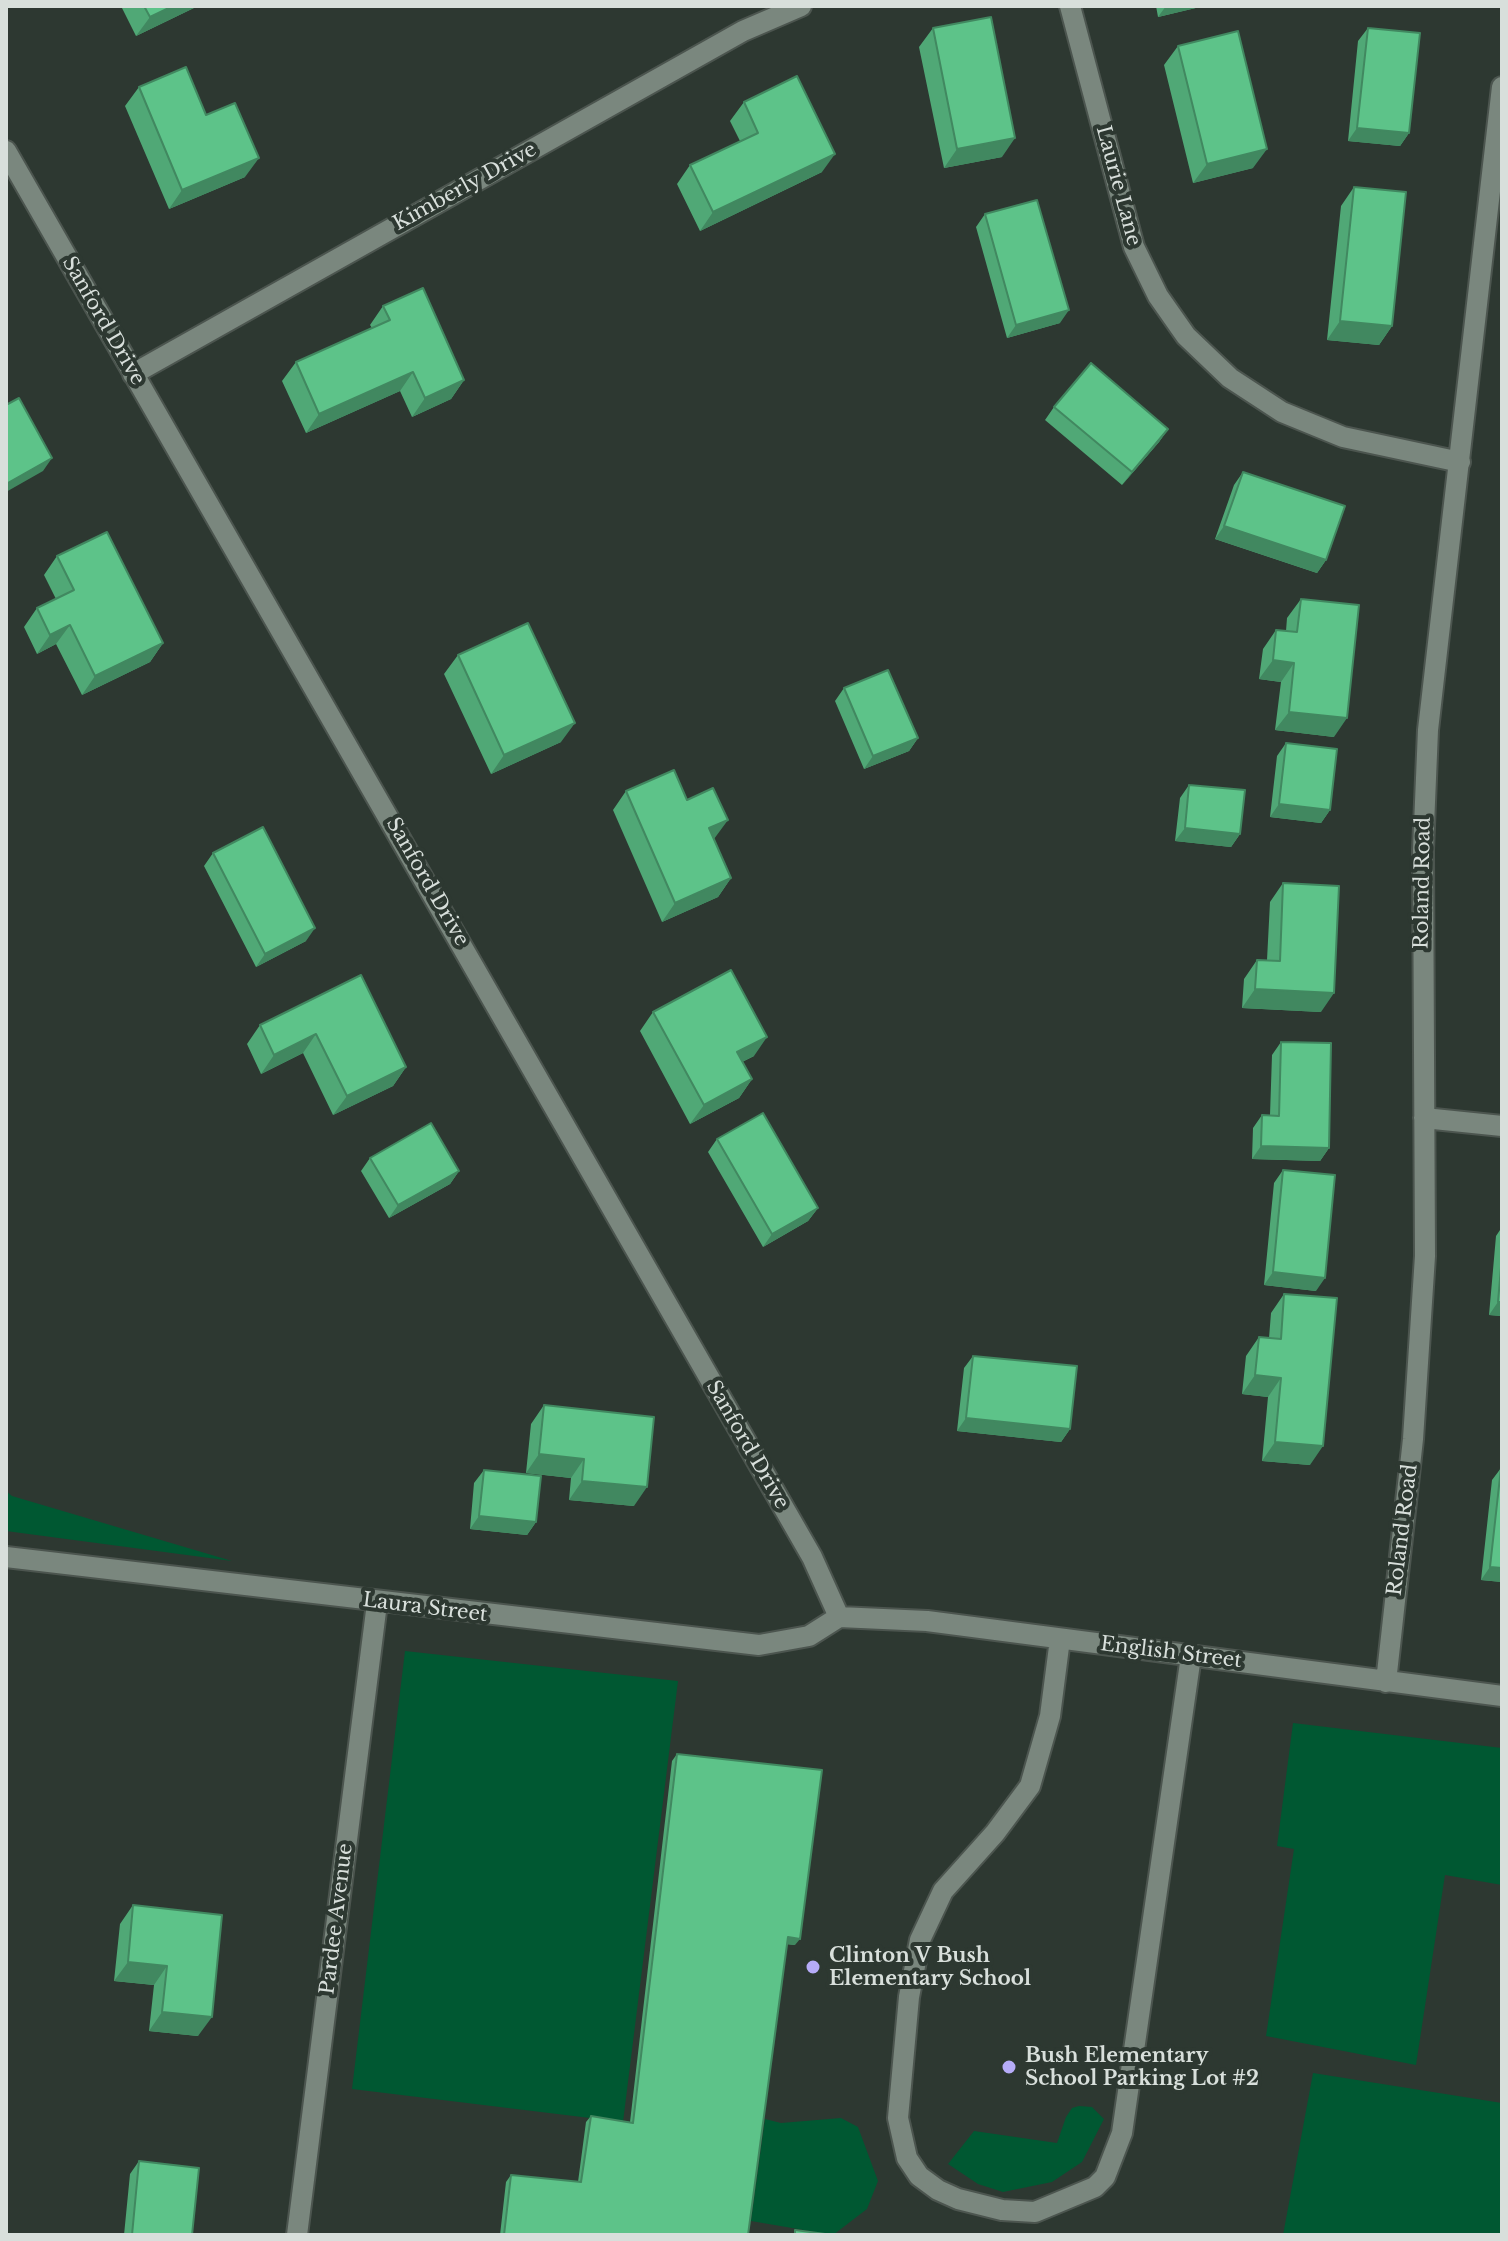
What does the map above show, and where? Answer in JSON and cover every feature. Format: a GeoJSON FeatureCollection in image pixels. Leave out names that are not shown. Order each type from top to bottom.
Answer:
{"type":"FeatureCollection","features":[{"type":"Feature","properties":{"kind":"street","name":"Kimberly Drive"},"geometry":{"type":"LineString","coordinates":[[133,374],[743,31],[801,6]]}},
{"type":"Feature","properties":{"kind":"street","name":"Laurie Lane"},"geometry":{"type":"LineString","coordinates":[[1070,6],[1134,247],[1158,296],[1186,336],[1230,378],[1282,412],[1343,437],[1460,462]]}},
{"type":"Feature","properties":{"kind":"street","name":"Roland Road"},"geometry":{"type":"LineString","coordinates":[[1386,1682],[1421,1343],[1425,1256],[1423,850],[1428,730],[1502,87]]}},
{"type":"Feature","properties":{"kind":"street","name":"Sanford Drive"},"geometry":{"type":"LineString","coordinates":[[6,151],[812,1557],[839,1617]]}},
{"type":"Feature","properties":{"kind":"street"},"geometry":{"type":"LineString","coordinates":[[1424,1118],[1502,1126]]}},
{"type":"Feature","properties":{"kind":"street","name":"Laura Street"},"geometry":{"type":"LineString","coordinates":[[6,1557],[377,1603],[759,1645],[809,1636],[839,1617]]}},
{"type":"Feature","properties":{"kind":"street","name":"Pardee Avenue"},"geometry":{"type":"LineString","coordinates":[[297,2235],[377,1603]]}},
{"type":"Feature","properties":{"kind":"street","name":"English Street"},"geometry":{"type":"LineString","coordinates":[[839,1617],[927,1621],[1502,1696]]}},
{"type":"Feature","properties":{"kind":"street"},"geometry":{"type":"LineString","coordinates":[[1060,1639],[1050,1716],[1030,1786],[995,1833],[943,1891],[920,1940],[909,1997],[898,2118],[905,2152],[913,2169],[938,2190],[958,2199],[1002,2210],[1035,2212],[1095,2187],[1105,2177],[1122,2133],[1191,1656]]}},
{"type":"Feature","properties":{"kind":"green space"},"geometry":{"type":"Polygon","coordinates":[[[6,1491],[12,1496],[232,1561],[6,1531],[6,1491]]]}},
{"type":"Feature","properties":{"kind":"green space"},"geometry":{"type":"Polygon","coordinates":[[[405,1651],[678,1681],[623,2122],[352,2089],[405,1651]]]}},
{"type":"Feature","properties":{"kind":"green space"},"geometry":{"type":"Polygon","coordinates":[[[1293,1723],[1502,1748],[1502,1885],[1445,1875],[1416,2065],[1266,2036],[1294,1849],[1277,1846],[1293,1723]]]}},
{"type":"Feature","properties":{"kind":"green space"},"geometry":{"type":"Polygon","coordinates":[[[1313,2073],[1502,2103],[1502,2235],[1283,2235],[1313,2073]]]}},
{"type":"Feature","properties":{"kind":"green space"},"geometry":{"type":"Polygon","coordinates":[[[1092,2107],[1104,2119],[1082,2162],[1052,2182],[1003,2192],[978,2184],[948,2164],[974,2131],[1057,2143],[1066,2117],[1072,2108],[1092,2107]]]}},
{"type":"Feature","properties":{"kind":"green space"},"geometry":{"type":"Polygon","coordinates":[[[841,2118],[858,2127],[878,2181],[867,2209],[833,2235],[751,2221],[765,2119],[781,2123],[841,2118]]]}},
{"type":"Feature","properties":{"kind":"building"},"geometry":{"type":"Polygon","coordinates":[[[144,6],[173,6],[150,17],[144,6]]]}},
{"type":"Feature","properties":{"kind":"building"},"geometry":{"type":"Polygon","coordinates":[[[991,17],[1015,138],[957,149],[933,28],[991,17]]]}},
{"type":"Feature","properties":{"kind":"building"},"geometry":{"type":"Polygon","coordinates":[[[1368,28],[1420,33],[1409,133],[1357,128],[1368,28]]]}},
{"type":"Feature","properties":{"kind":"building"},"geometry":{"type":"Polygon","coordinates":[[[1238,31],[1267,149],[1207,164],[1178,46],[1238,31]]]}},
{"type":"Feature","properties":{"kind":"building"},"geometry":{"type":"Polygon","coordinates":[[[186,67],[206,115],[235,103],[259,158],[182,190],[139,87],[186,67]]]}},
{"type":"Feature","properties":{"kind":"building"},"geometry":{"type":"Polygon","coordinates":[[[797,76],[835,154],[713,212],[690,165],[758,133],[744,102],[797,76]]]}},
{"type":"Feature","properties":{"kind":"building"},"geometry":{"type":"Polygon","coordinates":[[[1354,187],[1406,192],[1392,326],[1340,321],[1354,187]]]}},
{"type":"Feature","properties":{"kind":"building"},"geometry":{"type":"Polygon","coordinates":[[[1037,200],[1069,310],[1016,325],[985,214],[1037,200]]]}},
{"type":"Feature","properties":{"kind":"building"},"geometry":{"type":"Polygon","coordinates":[[[423,288],[464,380],[425,398],[413,372],[319,414],[296,362],[390,320],[383,306],[423,288]]]}},
{"type":"Feature","properties":{"kind":"building"},"geometry":{"type":"Polygon","coordinates":[[[1091,363],[1168,429],[1132,472],[1054,407],[1091,363]]]}},
{"type":"Feature","properties":{"kind":"building"},"geometry":{"type":"Polygon","coordinates":[[[19,398],[52,458],[6,484],[6,405],[19,398]]]}},
{"type":"Feature","properties":{"kind":"building"},"geometry":{"type":"Polygon","coordinates":[[[1243,472],[1345,506],[1326,560],[1224,526],[1243,472]]]}},
{"type":"Feature","properties":{"kind":"building"},"geometry":{"type":"Polygon","coordinates":[[[107,532],[163,643],[95,676],[70,625],[50,635],[37,608],[74,590],[57,556],[107,532]]]}},
{"type":"Feature","properties":{"kind":"building"},"geometry":{"type":"Polygon","coordinates":[[[1301,599],[1359,605],[1347,718],[1289,712],[1294,663],[1273,660],[1276,630],[1297,632],[1301,599]]]}},
{"type":"Feature","properties":{"kind":"building"},"geometry":{"type":"Polygon","coordinates":[[[528,623],[575,723],[504,755],[458,655],[528,623]]]}},
{"type":"Feature","properties":{"kind":"building"},"geometry":{"type":"Polygon","coordinates":[[[888,670],[918,738],[873,756],[844,688],[888,670]]]}},
{"type":"Feature","properties":{"kind":"building"},"geometry":{"type":"Polygon","coordinates":[[[1286,743],[1337,749],[1330,810],[1279,804],[1286,743]]]}},
{"type":"Feature","properties":{"kind":"building"},"geometry":{"type":"Polygon","coordinates":[[[674,770],[687,800],[713,788],[728,820],[709,828],[731,878],[675,903],[626,791],[674,770]]]}},
{"type":"Feature","properties":{"kind":"building"},"geometry":{"type":"Polygon","coordinates":[[[1189,785],[1245,790],[1240,834],[1185,828],[1189,785]]]}},
{"type":"Feature","properties":{"kind":"building"},"geometry":{"type":"Polygon","coordinates":[[[263,827],[315,928],[265,954],[213,853],[263,827]]]}},
{"type":"Feature","properties":{"kind":"building"},"geometry":{"type":"Polygon","coordinates":[[[1283,883],[1339,886],[1334,993],[1255,989],[1257,960],[1280,961],[1283,883]]]}},
{"type":"Feature","properties":{"kind":"building"},"geometry":{"type":"Polygon","coordinates":[[[731,970],[767,1037],[737,1052],[752,1079],[704,1105],[653,1012],[731,970]]]}},
{"type":"Feature","properties":{"kind":"building"},"geometry":{"type":"Polygon","coordinates":[[[361,975],[406,1067],[347,1096],[316,1034],[274,1055],[260,1025],[361,975]]]}},
{"type":"Feature","properties":{"kind":"building"},"geometry":{"type":"Polygon","coordinates":[[[1281,1042],[1331,1043],[1329,1148],[1261,1146],[1262,1115],[1279,1116],[1281,1042]]]}},
{"type":"Feature","properties":{"kind":"building"},"geometry":{"type":"Polygon","coordinates":[[[763,1113],[818,1208],[772,1234],[717,1139],[763,1113]]]}},
{"type":"Feature","properties":{"kind":"building"},"geometry":{"type":"Polygon","coordinates":[[[431,1123],[459,1171],[398,1205],[370,1158],[431,1123]]]}},
{"type":"Feature","properties":{"kind":"building"},"geometry":{"type":"Polygon","coordinates":[[[1283,1170],[1335,1175],[1325,1278],[1273,1272],[1283,1170]]]}},
{"type":"Feature","properties":{"kind":"building"},"geometry":{"type":"Polygon","coordinates":[[[1502,1256],[1502,1302],[1498,1302],[1502,1256]]]}},
{"type":"Feature","properties":{"kind":"building"},"geometry":{"type":"Polygon","coordinates":[[[1284,1294],[1337,1298],[1323,1446],[1275,1442],[1281,1378],[1255,1375],[1259,1337],[1281,1339],[1284,1294]]]}},
{"type":"Feature","properties":{"kind":"building"},"geometry":{"type":"Polygon","coordinates":[[[973,1356],[1077,1366],[1070,1429],[966,1418],[973,1356]]]}},
{"type":"Feature","properties":{"kind":"building"},"geometry":{"type":"Polygon","coordinates":[[[544,1405],[654,1417],[647,1487],[582,1481],[584,1459],[539,1454],[544,1405]]]}},
{"type":"Feature","properties":{"kind":"building"},"geometry":{"type":"Polygon","coordinates":[[[1502,1468],[1502,1568],[1490,1567],[1502,1468]]]}},
{"type":"Feature","properties":{"kind":"building"},"geometry":{"type":"Polygon","coordinates":[[[484,1470],[541,1476],[536,1522],[479,1516],[484,1470]]]}},
{"type":"Feature","properties":{"kind":"building"},"geometry":{"type":"Polygon","coordinates":[[[677,1754],[822,1770],[800,1939],[788,1937],[748,2235],[504,2235],[511,2175],[581,2182],[591,2116],[633,2123],[677,1754]]]}},
{"type":"Feature","properties":{"kind":"building"},"geometry":{"type":"Polygon","coordinates":[[[133,1905],[222,1915],[212,2017],[162,2012],[167,1966],[128,1962],[133,1905]]]}},
{"type":"Feature","properties":{"kind":"building"},"geometry":{"type":"Polygon","coordinates":[[[139,2161],[199,2168],[192,2235],[132,2235],[139,2161]]]}},
{"type":"Feature","properties":{"kind":"building"},"geometry":{"type":"Polygon","coordinates":[[[795,2230],[825,2234],[826,2235],[795,2235],[795,2230]]]}},
{"type":"Feature","properties":{"kind":"place","name":"Clinton V Bush Elementary School"},"geometry":{"type":"Point","coordinates":[813,1967]}},
{"type":"Feature","properties":{"kind":"place","name":"Bush Elementary School Parking Lot #2"},"geometry":{"type":"Point","coordinates":[1009,2067]}}]}
